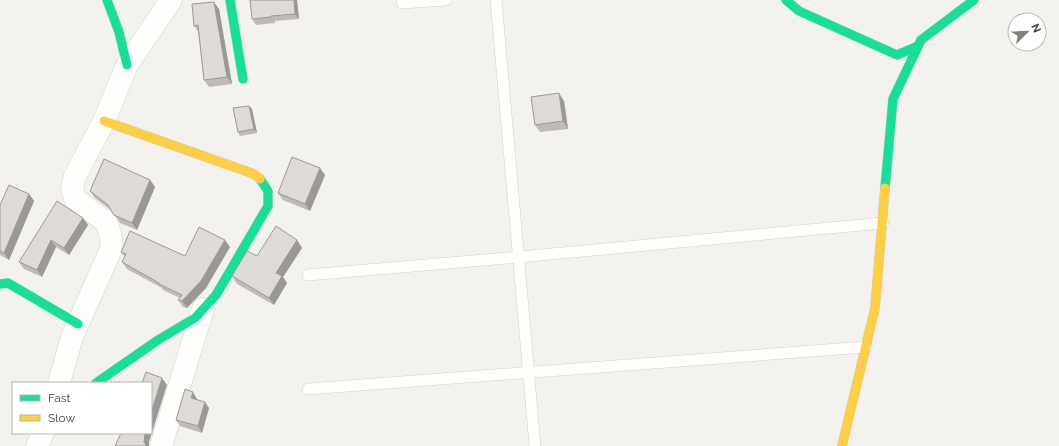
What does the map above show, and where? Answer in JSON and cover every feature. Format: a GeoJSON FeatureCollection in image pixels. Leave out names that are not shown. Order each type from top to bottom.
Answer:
{"type":"FeatureCollection","features":[{"type":"Feature","properties":{"kind":"street"},"geometry":{"type":"LineString","coordinates":[[107,0],[119,32],[128,65]]}},
{"type":"Feature","properties":{"kind":"street"},"geometry":{"type":"LineString","coordinates":[[59,382],[72,337],[112,247],[110,233],[106,222],[75,199],[72,187],[75,176],[104,121],[128,65],[171,0]]}},
{"type":"Feature","properties":{"kind":"street"},"geometry":{"type":"LineString","coordinates":[[230,0],[243,79]]}},
{"type":"Feature","properties":{"kind":"street"},"geometry":{"type":"LineString","coordinates":[[786,0],[798,11],[896,55],[918,46]]}},
{"type":"Feature","properties":{"kind":"street"},"geometry":{"type":"LineString","coordinates":[[842,446],[875,308],[893,99],[921,40],[974,0]]}},
{"type":"Feature","properties":{"kind":"street"},"geometry":{"type":"LineString","coordinates":[[97,382],[158,340],[194,318],[216,295],[268,206],[270,195],[264,183],[254,174],[104,121]]}},
{"type":"Feature","properties":{"kind":"street"},"geometry":{"type":"LineString","coordinates":[[0,284],[8,283],[78,324]]}},
{"type":"Feature","properties":{"kind":"street"},"geometry":{"type":"LineString","coordinates":[[161,446],[203,309]]}},
{"type":"Feature","properties":{"kind":"street"},"geometry":{"type":"LineString","coordinates":[[37,446],[43,434]]}},
{"type":"Feature","properties":{"kind":"lane"},"geometry":{"type":"LineString","coordinates":[[402,3],[446,0]]}},
{"type":"Feature","properties":{"kind":"lane"},"geometry":{"type":"LineString","coordinates":[[496,0],[535,446]]}},
{"type":"Feature","properties":{"kind":"lane"},"geometry":{"type":"LineString","coordinates":[[308,275],[882,223]]}},
{"type":"Feature","properties":{"kind":"lane"},"geometry":{"type":"LineString","coordinates":[[308,389],[866,347]]}},
{"type":"Feature","properties":{"kind":"building"},"geometry":{"type":"Polygon","coordinates":[[[250,0],[294,0],[295,14],[252,19],[250,0]]]}},
{"type":"Feature","properties":{"kind":"building"},"geometry":{"type":"Polygon","coordinates":[[[214,2],[227,77],[204,80],[198,25],[194,26],[192,4],[214,2]]]}},
{"type":"Feature","properties":{"kind":"building"},"geometry":{"type":"Polygon","coordinates":[[[559,93],[563,121],[535,125],[531,97],[559,93]]]}},
{"type":"Feature","properties":{"kind":"building"},"geometry":{"type":"Polygon","coordinates":[[[249,106],[254,129],[238,132],[233,108],[249,106]]]}},
{"type":"Feature","properties":{"kind":"building"},"geometry":{"type":"Polygon","coordinates":[[[292,157],[320,168],[305,204],[278,193],[292,157]]]}},
{"type":"Feature","properties":{"kind":"building"},"geometry":{"type":"Polygon","coordinates":[[[104,159],[150,180],[132,223],[114,215],[108,205],[90,191],[104,159]]]}},
{"type":"Feature","properties":{"kind":"building"},"geometry":{"type":"Polygon","coordinates":[[[9,185],[29,194],[4,253],[0,251],[0,205],[9,185]]]}},
{"type":"Feature","properties":{"kind":"building"},"geometry":{"type":"Polygon","coordinates":[[[57,201],[83,218],[64,248],[51,240],[37,270],[19,262],[57,201]]]}},
{"type":"Feature","properties":{"kind":"building"},"geometry":{"type":"Polygon","coordinates":[[[276,226],[297,240],[276,273],[282,276],[269,298],[232,276],[247,251],[257,256],[276,226]]]}},
{"type":"Feature","properties":{"kind":"building"},"geometry":{"type":"Polygon","coordinates":[[[199,227],[225,240],[201,281],[182,301],[178,300],[182,295],[159,284],[122,262],[126,254],[121,252],[130,231],[185,256],[199,227]]]}},
{"type":"Feature","properties":{"kind":"building"},"geometry":{"type":"Polygon","coordinates":[[[146,372],[162,378],[152,410],[152,382],[142,382],[146,372]]]}},
{"type":"Feature","properties":{"kind":"building"},"geometry":{"type":"Polygon","coordinates":[[[185,389],[193,392],[191,398],[205,402],[198,426],[176,420],[185,389]]]}},
{"type":"Feature","properties":{"kind":"building"},"geometry":{"type":"Polygon","coordinates":[[[121,434],[145,434],[145,446],[115,446],[121,434]]]}},
{"type":"Feature","properties":{"kind":"traffic: fast"},"geometry":{"type":"LineString","coordinates":[[107,0],[119,32],[127,65]]}},
{"type":"Feature","properties":{"kind":"traffic: fast"},"geometry":{"type":"LineString","coordinates":[[230,0],[243,79]]}},
{"type":"Feature","properties":{"kind":"traffic: fast"},"geometry":{"type":"LineString","coordinates":[[786,0],[799,11],[897,55],[918,46]]}},
{"type":"Feature","properties":{"kind":"traffic: fast"},"geometry":{"type":"LineString","coordinates":[[885,188],[893,99],[921,40],[974,0]]}},
{"type":"Feature","properties":{"kind":"traffic: fast"},"geometry":{"type":"LineString","coordinates":[[97,382],[158,340],[195,318],[216,295],[268,206],[268,191],[260,179]]}},
{"type":"Feature","properties":{"kind":"traffic: fast"},"geometry":{"type":"LineString","coordinates":[[0,284],[8,283],[78,324]]}},
{"type":"Feature","properties":{"kind":"traffic: slow"},"geometry":{"type":"LineString","coordinates":[[104,121],[254,174],[260,179]]}},
{"type":"Feature","properties":{"kind":"traffic: slow"},"geometry":{"type":"LineString","coordinates":[[842,446],[875,308],[885,188]]}}]}
